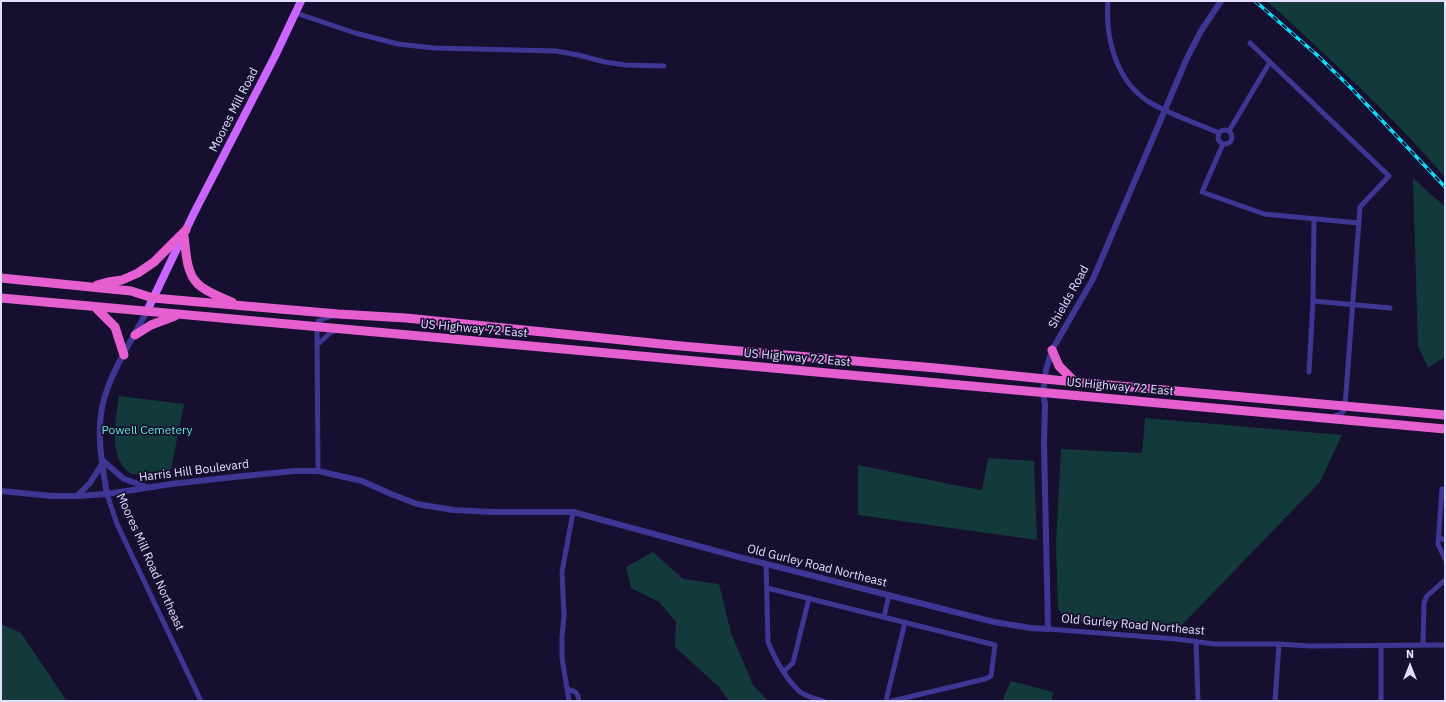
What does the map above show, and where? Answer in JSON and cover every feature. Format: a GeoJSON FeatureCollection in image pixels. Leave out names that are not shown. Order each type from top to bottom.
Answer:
{"type":"FeatureCollection","features":[{"type":"Feature","properties":{"kind":"highway"},"geometry":{"type":"LineString","coordinates":[[92,287],[108,282],[122,280],[138,273],[158,258],[185,233]]}},
{"type":"Feature","properties":{"kind":"highway"},"geometry":{"type":"LineString","coordinates":[[185,233],[188,264],[191,274],[197,283],[212,293],[237,305]]}},
{"type":"Feature","properties":{"kind":"highway","name":"US Highway 72 East"},"geometry":{"type":"LineString","coordinates":[[1,278],[131,291],[153,298],[338,314],[406,318],[681,346],[774,353],[1445,415]]}},
{"type":"Feature","properties":{"kind":"highway","name":"US Highway 72 East"},"geometry":{"type":"LineString","coordinates":[[1,298],[1445,429]]}},
{"type":"Feature","properties":{"kind":"highway"},"geometry":{"type":"LineString","coordinates":[[95,306],[115,327],[124,355]]}},
{"type":"Feature","properties":{"kind":"highway"},"geometry":{"type":"LineString","coordinates":[[135,335],[151,326],[180,314]]}},
{"type":"Feature","properties":{"kind":"highway"},"geometry":{"type":"LineString","coordinates":[[1052,350],[1059,366],[1075,382]]}},
{"type":"Feature","properties":{"kind":"main road","name":"Moores Mill Road"},"geometry":{"type":"LineString","coordinates":[[185,233],[276,56],[301,1]]}},
{"type":"Feature","properties":{"kind":"main road","name":"Moores Mill Road Northeast"},"geometry":{"type":"LineString","coordinates":[[147,311],[185,233]]}},
{"type":"Feature","properties":{"kind":"street"},"geometry":{"type":"LineString","coordinates":[[1108,1],[1108,30],[1116,60],[1129,82],[1148,101],[1165,110],[1220,133]]}},
{"type":"Feature","properties":{"kind":"street","name":"Shields Road"},"geometry":{"type":"LineString","coordinates":[[1048,629],[1044,443],[1045,404],[1043,393],[1052,350],[1087,292],[1187,58],[1201,31],[1221,1]]}},
{"type":"Feature","properties":{"kind":"street"},"geometry":{"type":"LineString","coordinates":[[296,13],[355,33],[398,44],[434,48],[556,50],[604,62],[625,65],[664,66]]}},
{"type":"Feature","properties":{"kind":"street"},"geometry":{"type":"LineString","coordinates":[[1250,43],[1389,176],[1360,207],[1345,406],[1341,415],[1328,418]]}},
{"type":"Feature","properties":{"kind":"street"},"geometry":{"type":"LineString","coordinates":[[1229,131],[1270,62]]}},
{"type":"Feature","properties":{"kind":"street"},"geometry":{"type":"LineString","coordinates":[[1223,144],[1218,139],[1220,133],[1224,130],[1229,131]]}},
{"type":"Feature","properties":{"kind":"street"},"geometry":{"type":"LineString","coordinates":[[1223,144],[1227,144],[1232,139],[1232,135],[1229,131]]}},
{"type":"Feature","properties":{"kind":"street"},"geometry":{"type":"LineString","coordinates":[[1223,144],[1202,192],[1264,214],[1359,223]]}},
{"type":"Feature","properties":{"kind":"street"},"geometry":{"type":"LineString","coordinates":[[1309,372],[1313,301],[1314,219]]}},
{"type":"Feature","properties":{"kind":"street"},"geometry":{"type":"LineString","coordinates":[[1313,301],[1390,308]]}},
{"type":"Feature","properties":{"kind":"street","name":"Moores Mill Road Northeast"},"geometry":{"type":"LineString","coordinates":[[147,311],[110,383],[103,403],[100,429],[106,494],[117,524],[201,701]]}},
{"type":"Feature","properties":{"kind":"street"},"geometry":{"type":"LineString","coordinates":[[318,471],[317,327],[318,321],[338,314]]}},
{"type":"Feature","properties":{"kind":"street"},"geometry":{"type":"LineString","coordinates":[[317,345],[339,328]]}},
{"type":"Feature","properties":{"kind":"street"},"geometry":{"type":"LineString","coordinates":[[77,496],[92,479],[102,462],[124,479],[147,487]]}},
{"type":"Feature","properties":{"kind":"street","name":"Harris Hill Boulevard"},"geometry":{"type":"LineString","coordinates":[[1,492],[52,496],[77,496],[106,494],[147,487],[264,474],[294,471],[318,471]]}},
{"type":"Feature","properties":{"kind":"street","name":"Old Gurley Road Northeast"},"geometry":{"type":"LineString","coordinates":[[318,471],[362,481],[417,504],[453,510],[573,512],[766,564],[994,622],[1031,628],[1131,634],[1215,644],[1279,644],[1310,646],[1445,645]]}},
{"type":"Feature","properties":{"kind":"street"},"geometry":{"type":"LineString","coordinates":[[1445,489],[1442,489],[1438,544],[1445,559]]}},
{"type":"Feature","properties":{"kind":"street"},"geometry":{"type":"LineString","coordinates":[[569,701],[562,658],[564,615],[562,572],[573,512]]}},
{"type":"Feature","properties":{"kind":"street"},"geometry":{"type":"LineString","coordinates":[[1439,539],[1445,539]]}},
{"type":"Feature","properties":{"kind":"street"},"geometry":{"type":"LineString","coordinates":[[766,564],[768,642],[772,653],[791,682],[801,693],[823,701]]}},
{"type":"Feature","properties":{"kind":"street"},"geometry":{"type":"LineString","coordinates":[[1422,645],[1424,603],[1427,596],[1445,580]]}},
{"type":"Feature","properties":{"kind":"street"},"geometry":{"type":"LineString","coordinates":[[767,588],[995,645],[991,676],[985,679],[892,701]]}},
{"type":"Feature","properties":{"kind":"street"},"geometry":{"type":"LineString","coordinates":[[884,617],[889,595]]}},
{"type":"Feature","properties":{"kind":"street"},"geometry":{"type":"LineString","coordinates":[[784,671],[793,663],[809,598]]}},
{"type":"Feature","properties":{"kind":"street"},"geometry":{"type":"LineString","coordinates":[[886,701],[905,622]]}},
{"type":"Feature","properties":{"kind":"street"},"geometry":{"type":"LineString","coordinates":[[1196,641],[1198,660],[1198,701]]}},
{"type":"Feature","properties":{"kind":"street"},"geometry":{"type":"LineString","coordinates":[[1275,701],[1279,644]]}},
{"type":"Feature","properties":{"kind":"street"},"geometry":{"type":"LineString","coordinates":[[1380,701],[1382,645]]}},
{"type":"Feature","properties":{"kind":"street"},"geometry":{"type":"LineString","coordinates":[[567,689],[575,691],[578,694],[579,701]]}},
{"type":"Feature","properties":{"kind":"green space"},"geometry":{"type":"Polygon","coordinates":[[[1267,1],[1445,1],[1445,177],[1381,108],[1267,1]]]}},
{"type":"Feature","properties":{"kind":"green space"},"geometry":{"type":"Polygon","coordinates":[[[1413,178],[1445,207],[1445,357],[1428,368],[1418,346],[1413,178]]]}},
{"type":"Feature","properties":{"kind":"green space","name":"Powell Cemetery"},"geometry":{"type":"Polygon","coordinates":[[[119,396],[184,404],[170,474],[131,474],[123,466],[118,458],[115,441],[115,422],[119,396]]]}},
{"type":"Feature","properties":{"kind":"green space"},"geometry":{"type":"Polygon","coordinates":[[[1145,418],[1342,435],[1320,482],[1180,627],[1174,624],[1096,624],[1067,621],[1058,609],[1056,543],[1061,449],[1142,453],[1145,418]]]}},
{"type":"Feature","properties":{"kind":"green space"},"geometry":{"type":"Polygon","coordinates":[[[988,458],[1034,461],[1037,540],[858,515],[858,465],[982,490],[988,458]]]}},
{"type":"Feature","properties":{"kind":"green space"},"geometry":{"type":"Polygon","coordinates":[[[653,552],[683,579],[719,584],[731,633],[753,685],[768,701],[729,701],[719,687],[675,647],[676,622],[659,602],[631,588],[626,567],[653,552]]]}},
{"type":"Feature","properties":{"kind":"green space"},"geometry":{"type":"Polygon","coordinates":[[[1,624],[21,633],[67,701],[1,701],[1,624]]]}},
{"type":"Feature","properties":{"kind":"green space"},"geometry":{"type":"Polygon","coordinates":[[[1011,681],[1053,692],[1052,701],[1002,701],[1011,681]]]}},
{"type":"Feature","properties":{"kind":"railway"},"geometry":{"type":"LineString","coordinates":[[1255,1],[1317,55],[1352,89],[1445,187]]}}]}
